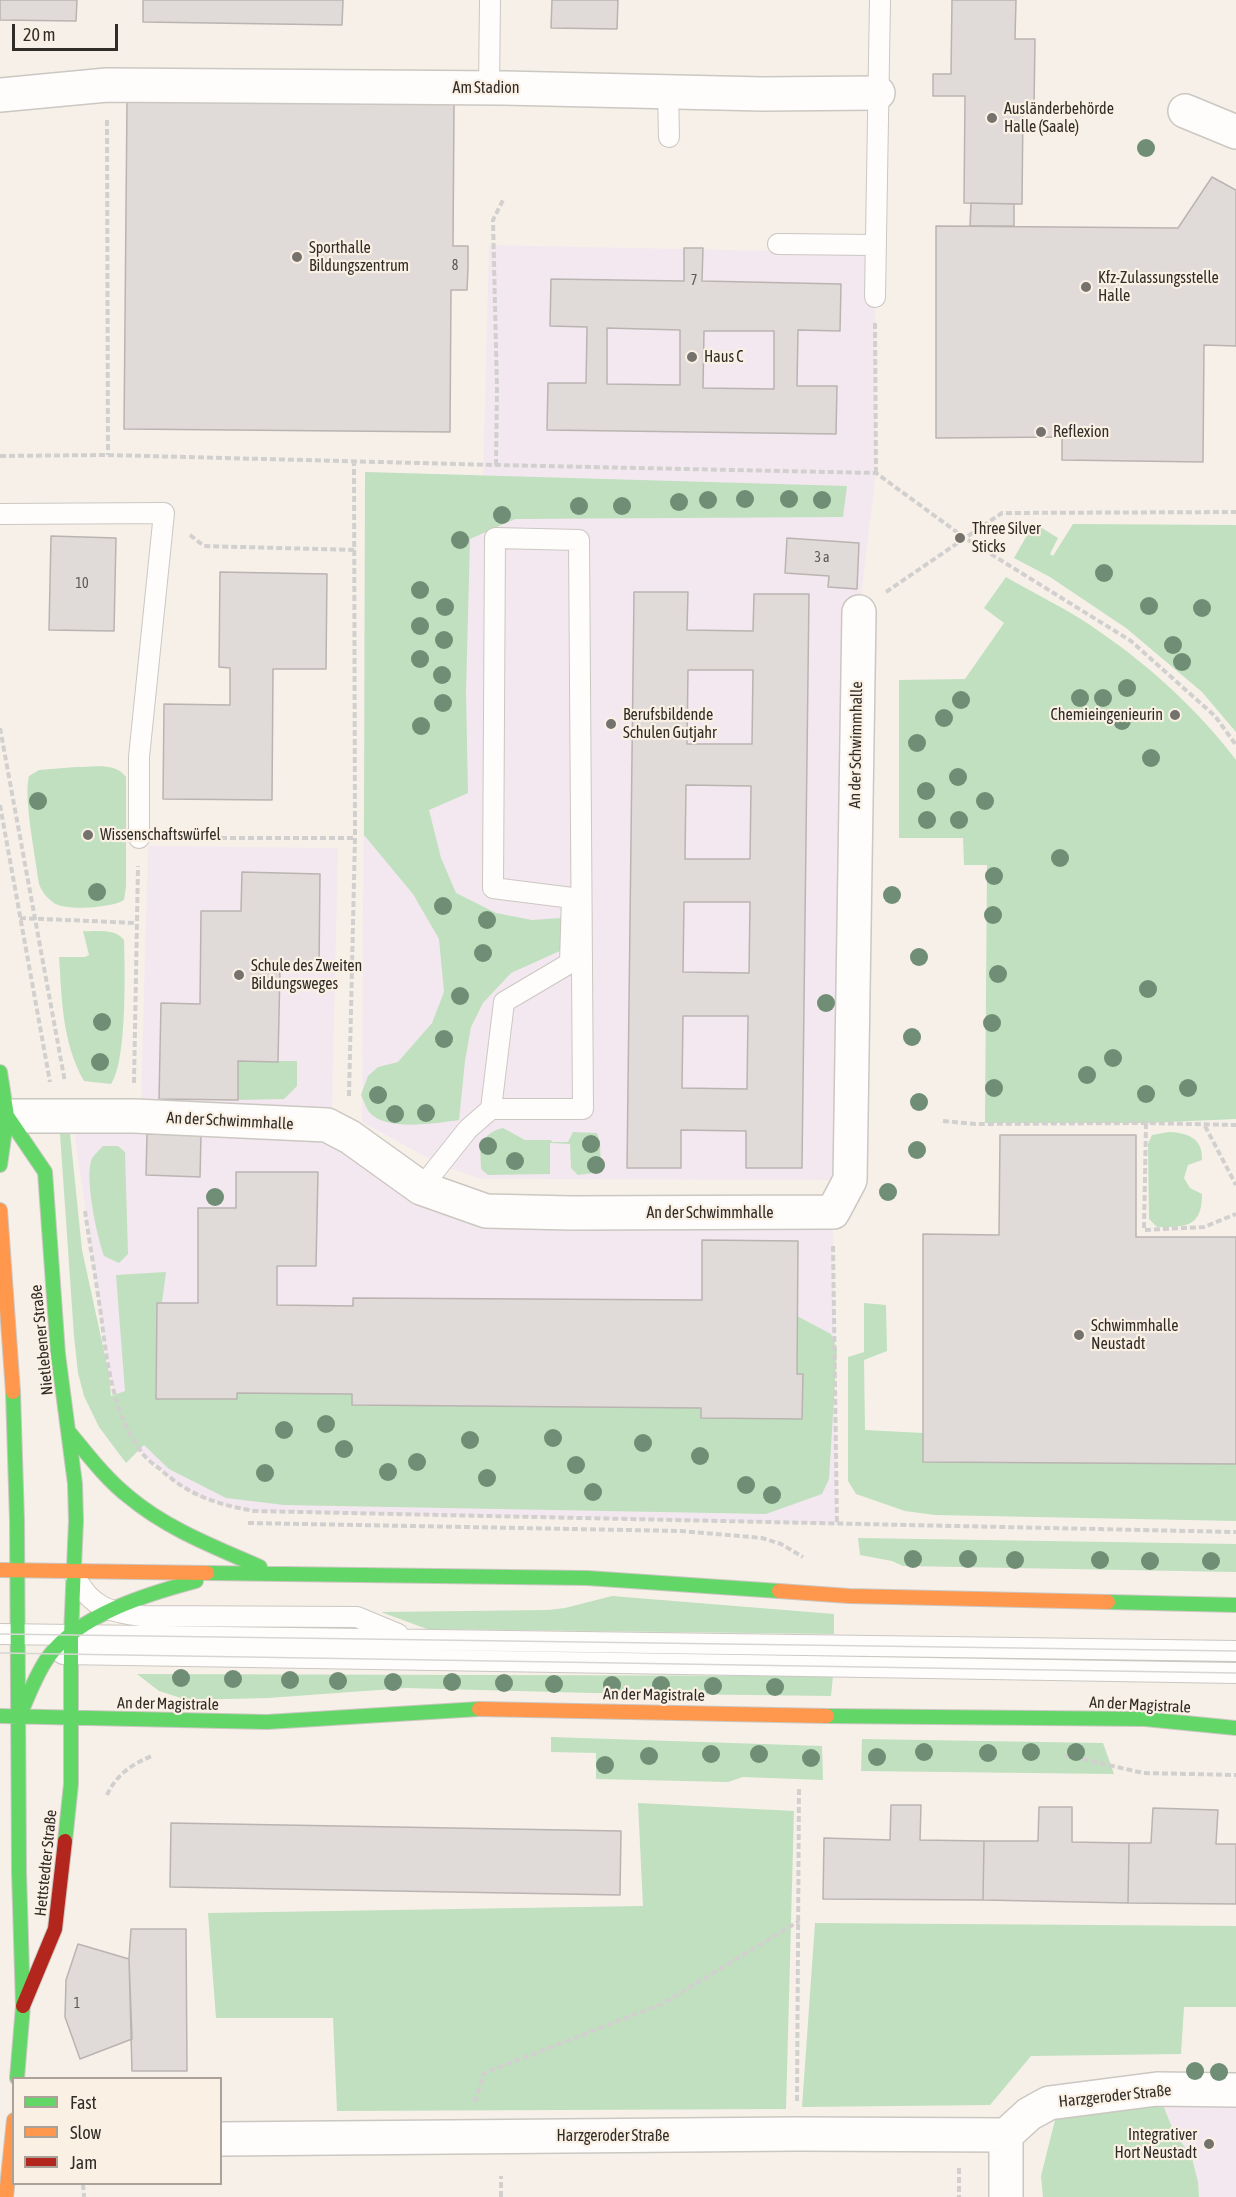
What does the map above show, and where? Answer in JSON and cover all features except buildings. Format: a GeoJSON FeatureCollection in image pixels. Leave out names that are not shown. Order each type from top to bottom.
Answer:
{"type":"FeatureCollection","features":[{"type":"Feature","properties":{"kind":"main road","name":"Nietlebener Straße"},"geometry":{"type":"LineString","coordinates":[[0,1072],[7,1116],[0,1165]]}},
{"type":"Feature","properties":{"kind":"main road","name":"Nietlebener Straße"},"geometry":{"type":"LineString","coordinates":[[7,1116],[45,1172],[58,1354],[75,1484],[76,1521],[73,1571]]}},
{"type":"Feature","properties":{"kind":"main road","name":"Nietlebener Straße"},"geometry":{"type":"LineString","coordinates":[[0,1210],[13,1387],[18,1570]]}},
{"type":"Feature","properties":{"kind":"main road"},"geometry":{"type":"LineString","coordinates":[[69,1432],[108,1478],[144,1509],[178,1530],[271,1573]]}},
{"type":"Feature","properties":{"kind":"main road"},"geometry":{"type":"LineString","coordinates":[[0,1570],[587,1578],[849,1596],[1236,1605]]}},
{"type":"Feature","properties":{"kind":"main road"},"geometry":{"type":"LineString","coordinates":[[18,1570],[9,1644],[18,1717]]}},
{"type":"Feature","properties":{"kind":"main road"},"geometry":{"type":"LineString","coordinates":[[71,1718],[73,1571]]}},
{"type":"Feature","properties":{"kind":"main road"},"geometry":{"type":"LineString","coordinates":[[71,1645],[111,1612],[180,1585],[231,1572]]}},
{"type":"Feature","properties":{"kind":"main road"},"geometry":{"type":"LineString","coordinates":[[18,1717],[50,1654]]}},
{"type":"Feature","properties":{"kind":"main road","name":"An der Magistrale"},"geometry":{"type":"LineString","coordinates":[[0,1716],[267,1722],[490,1708],[834,1716],[1145,1719],[1236,1728]]}},
{"type":"Feature","properties":{"kind":"main road","name":"Hettstedter Straße"},"geometry":{"type":"LineString","coordinates":[[17,2077],[23,2006],[18,1717]]}},
{"type":"Feature","properties":{"kind":"main road","name":"Hettstedter Straße"},"geometry":{"type":"LineString","coordinates":[[23,2006],[55,1929],[71,1784],[71,1718]]}},
{"type":"Feature","properties":{"kind":"main road"},"geometry":{"type":"LineString","coordinates":[[6,2197],[12,2140]]}},
{"type":"Feature","properties":{"kind":"street","name":"Am Stadion"},"geometry":{"type":"LineString","coordinates":[[0,95],[107,85],[878,93]]}},
{"type":"Feature","properties":{"kind":"street"},"geometry":{"type":"LineString","coordinates":[[1185,111],[1236,132]]}},
{"type":"Feature","properties":{"kind":"street","name":"An der Schwimmhalle"},"geometry":{"type":"LineString","coordinates":[[7,1116],[134,1116],[327,1125],[350,1137],[421,1188],[486,1211],[833,1212],[850,1180],[859,612]]}},
{"type":"Feature","properties":{"kind":"street","name":"Harzgeroder Straße"},"geometry":{"type":"LineString","coordinates":[[222,2139],[796,2134],[1006,2135],[1029,2114],[1049,2103],[1157,2089],[1236,2091]]}},
{"type":"Feature","properties":{"kind":"street"},"geometry":{"type":"LineString","coordinates":[[1006,2135],[1006,2197]]}},
{"type":"Feature","properties":{"kind":"lane"},"geometry":{"type":"LineString","coordinates":[[489,88],[490,0]]}},
{"type":"Feature","properties":{"kind":"lane"},"geometry":{"type":"LineString","coordinates":[[875,297],[880,0]]}},
{"type":"Feature","properties":{"kind":"lane"},"geometry":{"type":"LineString","coordinates":[[668,92],[669,137]]}},
{"type":"Feature","properties":{"kind":"lane"},"geometry":{"type":"LineString","coordinates":[[778,244],[875,245]]}},
{"type":"Feature","properties":{"kind":"lane"},"geometry":{"type":"LineString","coordinates":[[0,514],[165,513],[139,757],[139,837]]}},
{"type":"Feature","properties":{"kind":"lane"},"geometry":{"type":"LineString","coordinates":[[421,1188],[468,1129],[491,1109],[583,1108],[579,540],[495,538],[493,888],[572,898],[570,963],[504,1002],[491,1109]]}},
{"type":"Feature","properties":{"kind":"lane"},"geometry":{"type":"LineString","coordinates":[[73,1571],[86,1593],[111,1612],[142,1616],[357,1617],[409,1639]]}},
{"type":"Feature","properties":{"kind":"lane"},"geometry":{"type":"LineString","coordinates":[[9,1644],[50,1654],[71,1645],[409,1639],[1236,1651]]}},
{"type":"Feature","properties":{"kind":"lane"},"geometry":{"type":"LineString","coordinates":[[9,1644],[1236,1673]]}},
{"type":"Feature","properties":{"kind":"path"},"geometry":{"type":"LineString","coordinates":[[107,85],[108,455]]}},
{"type":"Feature","properties":{"kind":"path"},"geometry":{"type":"LineString","coordinates":[[496,465],[497,390],[493,220],[504,198]]}},
{"type":"Feature","properties":{"kind":"path"},"geometry":{"type":"LineString","coordinates":[[875,297],[876,472]]}},
{"type":"Feature","properties":{"kind":"path"},"geometry":{"type":"LineString","coordinates":[[0,456],[108,455],[876,472],[965,538],[1131,641],[1215,716],[1236,745]]}},
{"type":"Feature","properties":{"kind":"path"},"geometry":{"type":"LineString","coordinates":[[327,1125],[343,1111],[349,1097],[355,838],[354,462]]}},
{"type":"Feature","properties":{"kind":"path"},"geometry":{"type":"LineString","coordinates":[[859,612],[1002,513],[1236,512]]}},
{"type":"Feature","properties":{"kind":"path"},"geometry":{"type":"LineString","coordinates":[[165,513],[204,546],[356,550]]}},
{"type":"Feature","properties":{"kind":"path"},"geometry":{"type":"LineString","coordinates":[[0,805],[56,1116]]}},
{"type":"Feature","properties":{"kind":"path"},"geometry":{"type":"LineString","coordinates":[[134,1116],[139,837],[355,838]]}},
{"type":"Feature","properties":{"kind":"path"},"geometry":{"type":"LineString","coordinates":[[20,918],[136,922]]}},
{"type":"Feature","properties":{"kind":"path"},"geometry":{"type":"LineString","coordinates":[[943,1121],[975,1124],[1236,1125]]}},
{"type":"Feature","properties":{"kind":"path"},"geometry":{"type":"LineString","coordinates":[[1146,1123],[1144,1230],[1204,1227],[1236,1214]]}},
{"type":"Feature","properties":{"kind":"path"},"geometry":{"type":"LineString","coordinates":[[1205,1126],[1236,1185]]}},
{"type":"Feature","properties":{"kind":"path"},"geometry":{"type":"LineString","coordinates":[[833,1212],[837,1524]]}},
{"type":"Feature","properties":{"kind":"path"},"geometry":{"type":"LineString","coordinates":[[153,1464],[174,1482],[197,1496],[222,1505],[254,1511],[1236,1532]]}},
{"type":"Feature","properties":{"kind":"path"},"geometry":{"type":"LineString","coordinates":[[242,1522],[681,1531],[762,1538],[781,1544],[812,1561]]}},
{"type":"Feature","properties":{"kind":"path"},"geometry":{"type":"LineString","coordinates":[[104,1802],[111,1786],[127,1769],[158,1754]]}},
{"type":"Feature","properties":{"kind":"path"},"geometry":{"type":"LineString","coordinates":[[1059,1754],[1143,1773],[1236,1775]]}},
{"type":"Feature","properties":{"kind":"path"},"geometry":{"type":"LineString","coordinates":[[796,2134],[799,1788]]}},
{"type":"Feature","properties":{"kind":"path"},"geometry":{"type":"LineString","coordinates":[[464,2137],[484,2073],[662,2004],[799,1921]]}},
{"type":"Feature","properties":{"kind":"path"},"geometry":{"type":"LineString","coordinates":[[501,2176],[501,2197]]}},
{"type":"Feature","properties":{"kind":"shaded area","name":"Berufsbildende Schulen Gutjahr"},"geometry":{"type":"Polygon","coordinates":[[[489,245],[778,251],[875,245],[876,473],[859,612],[850,1180],[481,1179],[441,1165],[362,1122],[365,472],[483,475],[489,245]]]}},
{"type":"Feature","properties":{"kind":"shaded area","name":"Schule des Zweiten Bildungsweges"},"geometry":{"type":"Polygon","coordinates":[[[148,846],[338,848],[332,1108],[141,1102],[148,846]]]}},
{"type":"Feature","properties":{"kind":"shaded area"},"geometry":{"type":"Polygon","coordinates":[[[72,1116],[327,1125],[486,1211],[833,1212],[837,1524],[254,1511],[222,1505],[197,1496],[174,1482],[141,1452],[120,1412],[109,1374],[72,1116]]]}},
{"type":"Feature","properties":{"kind":"shaded area","name":"Integrativer Hort Neustadt"},"geometry":{"type":"Polygon","coordinates":[[[1163,2105],[1236,2105],[1236,2197],[1199,2197],[1192,2159],[1173,2130],[1163,2105]]]}},
{"type":"Feature","properties":{"kind":"green space"},"geometry":{"type":"Polygon","coordinates":[[[365,472],[847,486],[843,517],[515,519],[470,539],[466,692],[468,793],[429,810],[441,858],[456,893],[496,913],[532,920],[561,918],[562,950],[511,973],[483,1003],[471,1027],[459,1120],[438,1123],[412,1125],[387,1122],[369,1112],[361,1095],[368,1076],[378,1067],[398,1062],[432,1023],[444,992],[439,939],[413,894],[364,835],[365,472]]]}},
{"type":"Feature","properties":{"kind":"green space"},"geometry":{"type":"Polygon","coordinates":[[[1034,523],[1058,538],[1050,554],[1053,556],[1073,524],[1236,525],[1236,732],[1202,692],[1126,628],[1050,577],[1014,558],[1034,523]]]}},
{"type":"Feature","properties":{"kind":"green space"},"geometry":{"type":"Polygon","coordinates":[[[1006,577],[1077,617],[1138,660],[1190,707],[1236,760],[1236,1119],[1146,1123],[985,1123],[987,865],[964,865],[963,838],[899,838],[899,680],[965,679],[1004,623],[984,608],[1006,577]]]}},
{"type":"Feature","properties":{"kind":"green space"},"geometry":{"type":"Polygon","coordinates":[[[110,767],[122,772],[126,777],[126,887],[124,900],[118,903],[89,908],[68,907],[54,903],[39,884],[29,813],[29,776],[39,770],[110,767]]]}},
{"type":"Feature","properties":{"kind":"green space"},"geometry":{"type":"Polygon","coordinates":[[[83,931],[111,932],[124,940],[125,993],[122,1037],[120,1057],[111,1084],[84,1081],[71,1051],[64,1020],[59,957],[89,955],[83,931]]]}},
{"type":"Feature","properties":{"kind":"green space"},"geometry":{"type":"Polygon","coordinates":[[[238,1061],[297,1061],[297,1086],[284,1099],[238,1100],[238,1061]]]}},
{"type":"Feature","properties":{"kind":"green space"},"geometry":{"type":"Polygon","coordinates":[[[503,1128],[525,1140],[551,1140],[552,1142],[568,1142],[573,1132],[597,1133],[600,1142],[601,1172],[578,1175],[571,1168],[570,1144],[550,1143],[550,1174],[488,1175],[481,1169],[480,1145],[490,1134],[503,1128]]]}},
{"type":"Feature","properties":{"kind":"green space"},"geometry":{"type":"Polygon","coordinates":[[[1169,1132],[1188,1135],[1200,1146],[1202,1160],[1188,1165],[1184,1178],[1190,1188],[1202,1194],[1201,1205],[1195,1219],[1184,1226],[1157,1227],[1149,1219],[1148,1144],[1152,1135],[1169,1132]]]}},
{"type":"Feature","properties":{"kind":"green space"},"geometry":{"type":"Polygon","coordinates":[[[70,1133],[82,1250],[109,1374],[111,1396],[125,1391],[116,1275],[166,1272],[162,1303],[157,1303],[156,1399],[236,1399],[237,1393],[352,1394],[352,1405],[701,1408],[802,1419],[803,1375],[797,1374],[797,1316],[831,1334],[837,1349],[829,1479],[822,1494],[766,1514],[284,1505],[226,1498],[169,1469],[144,1445],[126,1463],[99,1427],[84,1396],[78,1373],[60,1134],[70,1133]]]}},
{"type":"Feature","properties":{"kind":"green space"},"geometry":{"type":"Polygon","coordinates":[[[103,1146],[118,1146],[125,1152],[128,1254],[119,1263],[104,1256],[91,1195],[91,1161],[103,1146]]]}},
{"type":"Feature","properties":{"kind":"green space"},"geometry":{"type":"Polygon","coordinates":[[[864,1303],[886,1305],[887,1351],[864,1360],[865,1430],[923,1433],[923,1462],[1236,1464],[1236,1521],[935,1515],[905,1511],[856,1494],[848,1481],[848,1357],[864,1352],[864,1303]]]}},
{"type":"Feature","properties":{"kind":"green space"},"geometry":{"type":"Polygon","coordinates":[[[858,1538],[1236,1544],[1236,1572],[903,1566],[892,1561],[860,1555],[858,1538]]]}},
{"type":"Feature","properties":{"kind":"green space"},"geometry":{"type":"Polygon","coordinates":[[[612,1596],[834,1614],[834,1634],[427,1629],[381,1612],[548,1610],[612,1596]]]}},
{"type":"Feature","properties":{"kind":"green space"},"geometry":{"type":"Polygon","coordinates":[[[137,1674],[833,1676],[831,1696],[406,1688],[268,1698],[187,1700],[159,1691],[137,1674]]]}},
{"type":"Feature","properties":{"kind":"green space"},"geometry":{"type":"Polygon","coordinates":[[[551,1737],[822,1746],[823,1780],[743,1777],[728,1782],[596,1779],[596,1753],[551,1752],[551,1737]]]}},
{"type":"Feature","properties":{"kind":"green space"},"geometry":{"type":"Polygon","coordinates":[[[862,1739],[1103,1743],[1114,1774],[861,1771],[862,1739]]]}},
{"type":"Feature","properties":{"kind":"green space"},"geometry":{"type":"Polygon","coordinates":[[[638,1803],[794,1811],[786,2109],[337,2111],[333,2018],[216,2018],[208,1913],[643,1906],[638,1803]]]}},
{"type":"Feature","properties":{"kind":"green space"},"geometry":{"type":"Polygon","coordinates":[[[815,1923],[1236,1926],[1236,2007],[1184,2007],[1181,2054],[1031,2056],[990,2105],[802,2107],[815,1923]]]}},
{"type":"Feature","properties":{"kind":"green space"},"geometry":{"type":"Polygon","coordinates":[[[1163,2105],[1173,2130],[1192,2158],[1199,2197],[1043,2197],[1041,2176],[1056,2116],[1163,2105]]]}},
{"type":"Feature","properties":{"kind":"tram line"},"geometry":{"type":"LineString","coordinates":[[0,1634],[1236,1651]]}},
{"type":"Feature","properties":{"kind":"tram line"},"geometry":{"type":"LineString","coordinates":[[0,1653],[1236,1673]]}},
{"type":"Feature","properties":{"kind":"traffic: fast"},"geometry":{"type":"LineString","coordinates":[[0,1072],[7,1116],[0,1165]]}},
{"type":"Feature","properties":{"kind":"traffic: fast"},"geometry":{"type":"LineString","coordinates":[[7,1116],[45,1172],[58,1354],[75,1484],[76,1521],[71,1635],[71,1784],[65,1841]]}},
{"type":"Feature","properties":{"kind":"traffic: fast"},"geometry":{"type":"LineString","coordinates":[[13,1392],[17,1521],[19,1872],[23,2006],[17,2077]]}},
{"type":"Feature","properties":{"kind":"traffic: fast"},"geometry":{"type":"LineString","coordinates":[[69,1432],[113,1482],[159,1519],[260,1567]]}},
{"type":"Feature","properties":{"kind":"traffic: fast"},"geometry":{"type":"LineString","coordinates":[[207,1573],[587,1578],[779,1591]]}},
{"type":"Feature","properties":{"kind":"traffic: fast"},"geometry":{"type":"LineString","coordinates":[[22,1710],[37,1675],[49,1656],[62,1641],[79,1628],[136,1599],[196,1581]]}},
{"type":"Feature","properties":{"kind":"traffic: fast"},"geometry":{"type":"LineString","coordinates":[[1108,1602],[1236,1605]]}},
{"type":"Feature","properties":{"kind":"traffic: fast"},"geometry":{"type":"LineString","coordinates":[[0,1716],[267,1722],[479,1709]]}},
{"type":"Feature","properties":{"kind":"traffic: fast"},"geometry":{"type":"LineString","coordinates":[[827,1716],[1145,1719],[1236,1728]]}},
{"type":"Feature","properties":{"kind":"traffic: slow"},"geometry":{"type":"LineString","coordinates":[[0,1210],[13,1392]]}},
{"type":"Feature","properties":{"kind":"traffic: slow"},"geometry":{"type":"LineString","coordinates":[[0,1570],[207,1573]]}},
{"type":"Feature","properties":{"kind":"traffic: slow"},"geometry":{"type":"LineString","coordinates":[[779,1591],[849,1596],[1108,1602]]}},
{"type":"Feature","properties":{"kind":"traffic: slow"},"geometry":{"type":"LineString","coordinates":[[479,1709],[827,1716]]}},
{"type":"Feature","properties":{"kind":"traffic: slow"},"geometry":{"type":"LineString","coordinates":[[6,2197],[12,2139]]}},
{"type":"Feature","properties":{"kind":"traffic: jam"},"geometry":{"type":"LineString","coordinates":[[23,2006],[55,1929],[65,1841]]}},
{"type":"Feature","properties":{"kind":"place","name":"Ausländerbehörde Halle (Saale)"},"geometry":{"type":"Point","coordinates":[992,118]}},
{"type":"Feature","properties":{"kind":"place","name":"Sporthalle Bildungszentrum"},"geometry":{"type":"Point","coordinates":[297,257]}},
{"type":"Feature","properties":{"kind":"place","name":"Kfz-Zulassungsstelle Halle"},"geometry":{"type":"Point","coordinates":[1086,287]}},
{"type":"Feature","properties":{"kind":"place","name":"Haus C"},"geometry":{"type":"Point","coordinates":[692,357]}},
{"type":"Feature","properties":{"kind":"place","name":"Reflexion"},"geometry":{"type":"Point","coordinates":[1041,432]}},
{"type":"Feature","properties":{"kind":"place","name":"Three Silver Sticks"},"geometry":{"type":"Point","coordinates":[960,538]}},
{"type":"Feature","properties":{"kind":"place","name":"Chemieingenieurin"},"geometry":{"type":"Point","coordinates":[1175,715]}},
{"type":"Feature","properties":{"kind":"place","name":"Berufsbildende Schulen Gutjahr"},"geometry":{"type":"Point","coordinates":[611,724]}},
{"type":"Feature","properties":{"kind":"place","name":"Wissenschaftswürfel"},"geometry":{"type":"Point","coordinates":[88,835]}},
{"type":"Feature","properties":{"kind":"place","name":"Schule des Zweiten Bildungsweges"},"geometry":{"type":"Point","coordinates":[239,975]}},
{"type":"Feature","properties":{"kind":"place","name":"Schwimmhalle Neustadt"},"geometry":{"type":"Point","coordinates":[1079,1335]}},
{"type":"Feature","properties":{"kind":"place","name":"Integrativer Hort Neustadt"},"geometry":{"type":"Point","coordinates":[1209,2144]}}]}
